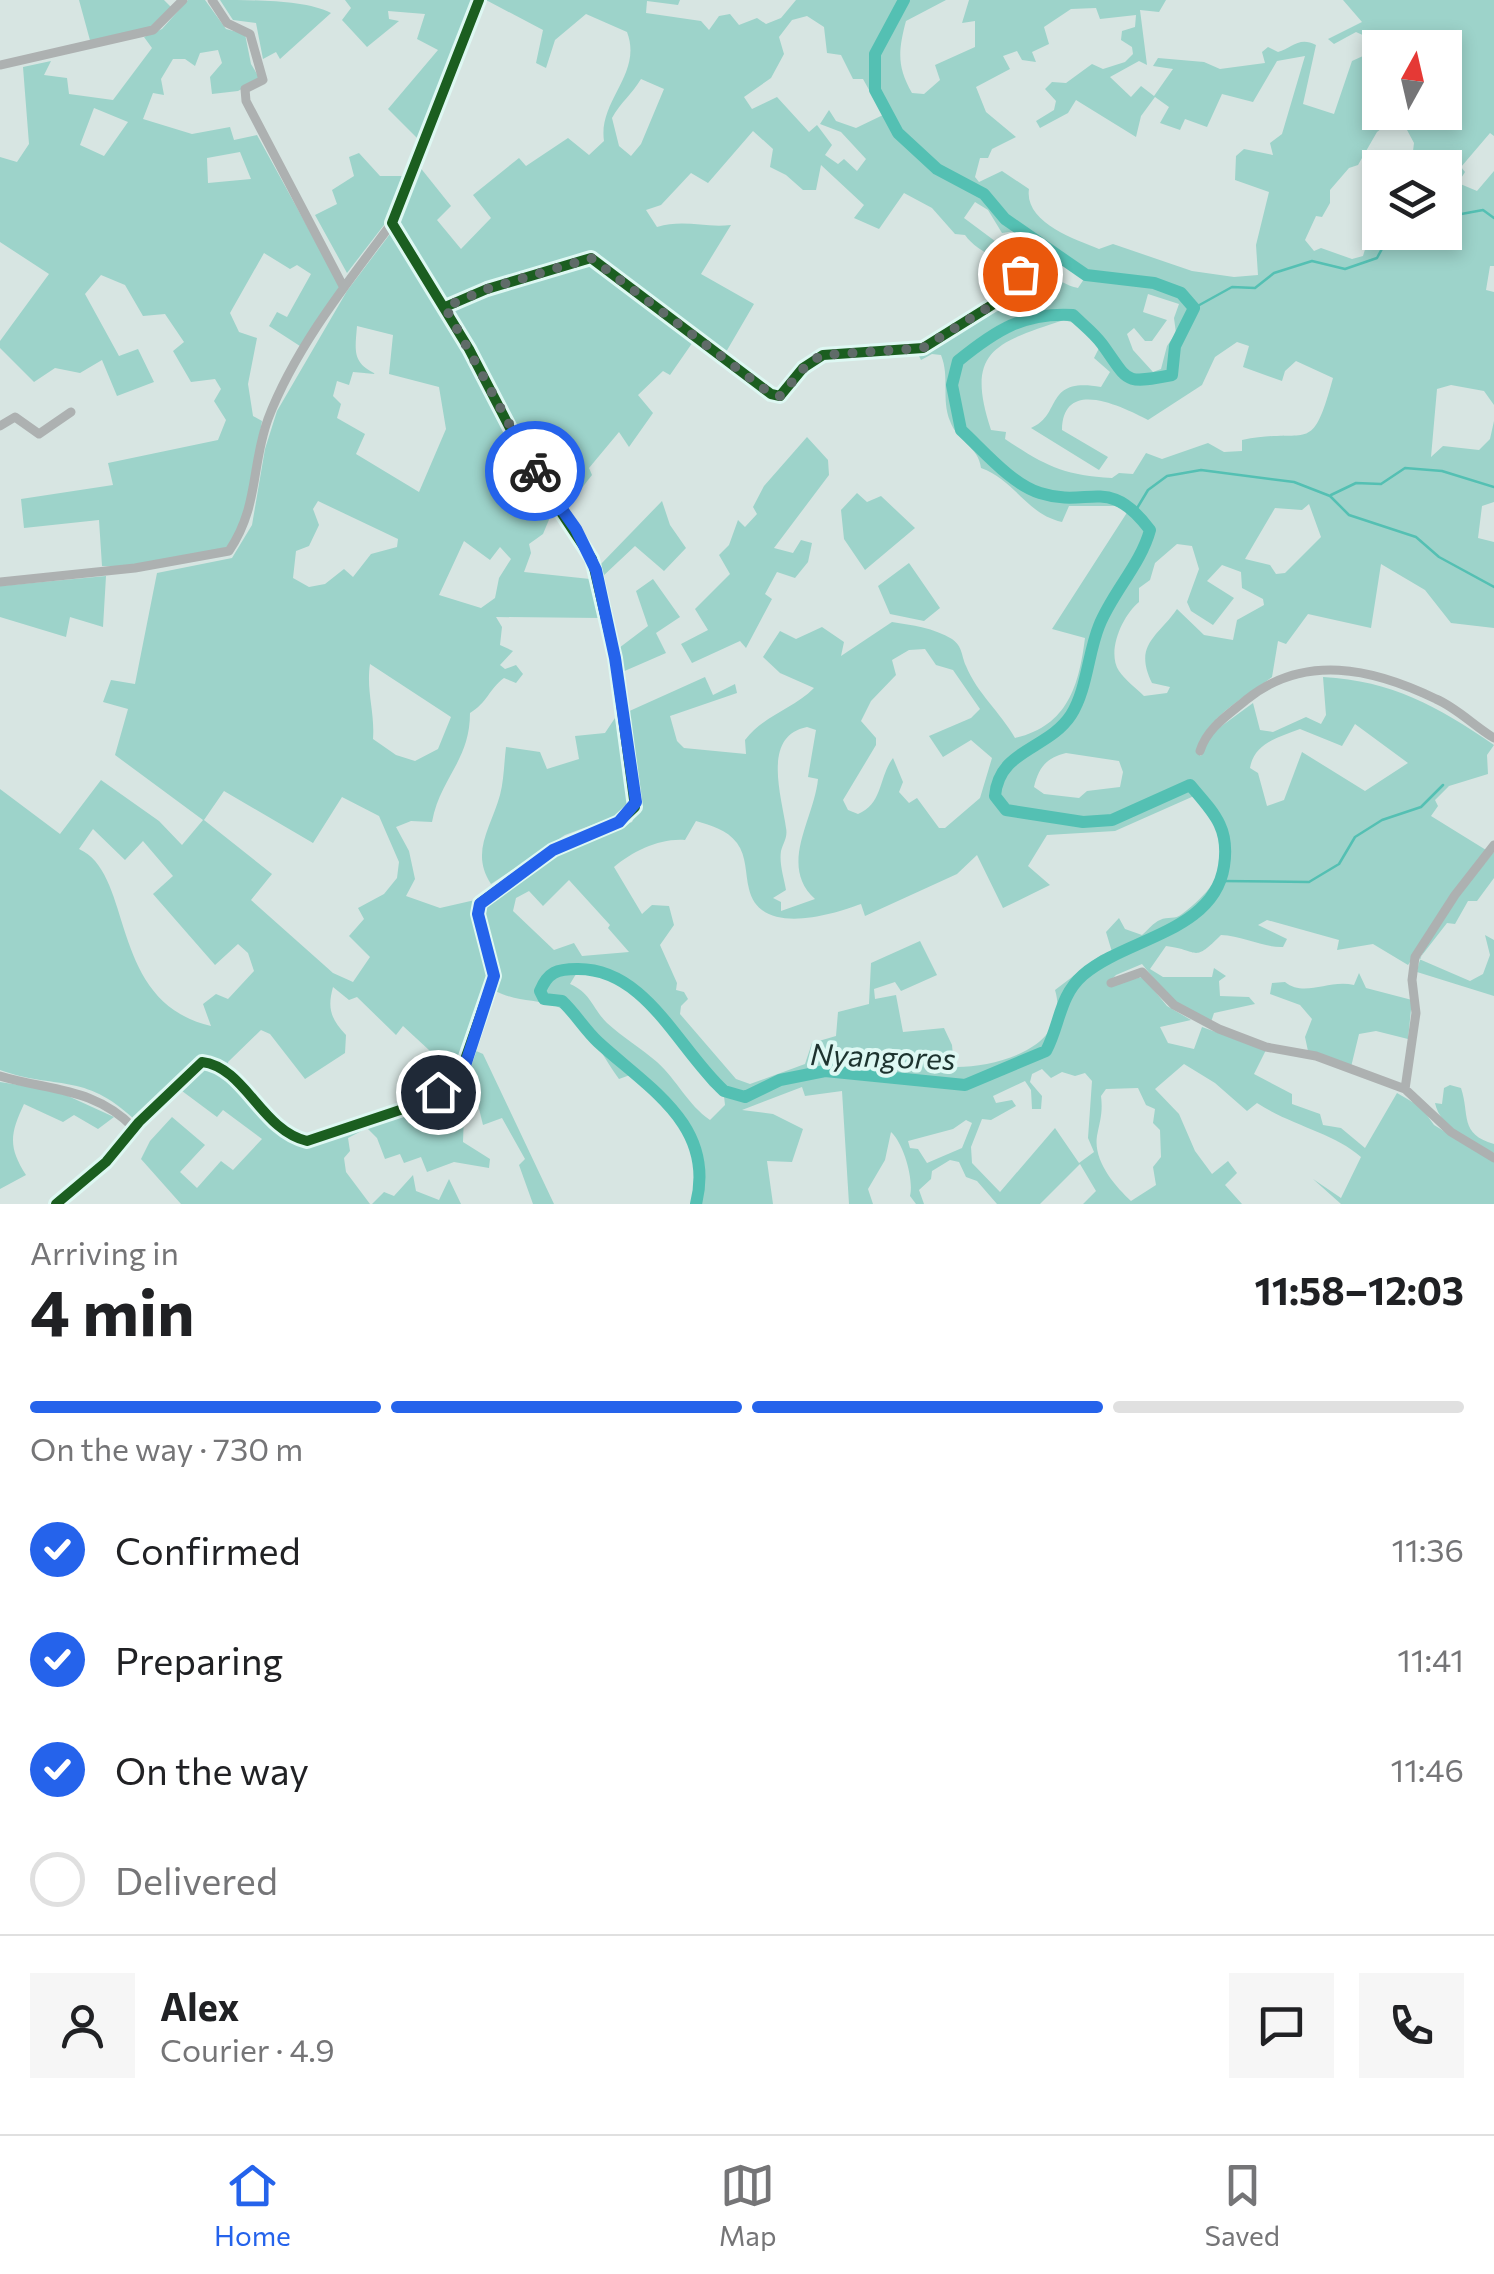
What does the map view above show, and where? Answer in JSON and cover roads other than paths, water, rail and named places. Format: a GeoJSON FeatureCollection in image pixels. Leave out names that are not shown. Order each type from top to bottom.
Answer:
{"type":"FeatureCollection","features":[{"type":"Feature","properties":{"kind":"street"},"geometry":{"type":"LineString","coordinates":[[0,65],[153,30],[183,0]]}},
{"type":"Feature","properties":{"kind":"street"},"geometry":{"type":"LineString","coordinates":[[212,0],[226,23],[248,32],[263,80],[244,89],[246,101],[343,286]]}},
{"type":"Feature","properties":{"kind":"street"},"geometry":{"type":"LineString","coordinates":[[0,582],[215,557],[229,551],[248,521],[270,416],[343,286],[392,223],[479,0]]}},
{"type":"Feature","properties":{"kind":"street"},"geometry":{"type":"LineString","coordinates":[[56,1204],[106,1162],[134,1128],[202,1062],[212,1064],[246,1090],[276,1128],[308,1140],[418,1104],[451,1084],[467,1062],[494,976],[478,914],[480,904],[553,850],[619,822],[634,807],[615,658],[592,559],[510,432],[445,307],[392,223]]}},
{"type":"Feature","properties":{"kind":"street"},"geometry":{"type":"LineString","coordinates":[[445,307],[487,289],[591,258],[771,394],[780,396],[809,362],[823,355],[923,348],[1000,301],[1018,286],[1020,274],[1007,243]]}},
{"type":"Feature","properties":{"kind":"street"},"geometry":{"type":"LineString","coordinates":[[0,426],[15,417],[39,434],[71,412]]}},
{"type":"Feature","properties":{"kind":"street"},"geometry":{"type":"LineString","coordinates":[[1200,751],[1215,726],[1253,695],[1287,673],[1303,670],[1364,675],[1424,694],[1494,738]]}},
{"type":"Feature","properties":{"kind":"street"},"geometry":{"type":"LineString","coordinates":[[1405,1089],[1416,1013],[1412,980],[1415,957],[1455,895],[1494,846]]}},
{"type":"Feature","properties":{"kind":"street"},"geometry":{"type":"LineString","coordinates":[[1111,984],[1120,976],[1142,972],[1174,1004],[1219,1029],[1266,1048],[1316,1056],[1405,1089],[1451,1132],[1494,1158]]}},
{"type":"Feature","properties":{"kind":"street"},"geometry":{"type":"LineString","coordinates":[[0,1076],[86,1094],[116,1110],[134,1128]]}},
{"type":"Feature","properties":{"kind":"waterway","name":"Nyangores"},"geometry":{"type":"LineString","coordinates":[[696,1204],[700,1176],[687,1130],[656,1093],[598,1042],[562,1001],[544,999],[540,991],[554,973],[577,969],[601,972],[623,982],[659,1014],[724,1091],[745,1097],[780,1080],[825,1071],[965,1085],[1046,1051],[1064,1001],[1075,983],[1101,962],[1166,931],[1204,906],[1217,888],[1224,866],[1222,831],[1190,785],[1112,820],[1083,822],[1006,810],[995,796],[1005,768],[1050,736],[1071,715],[1081,694],[1099,626],[1150,530],[1122,503],[1098,496],[1072,498],[1040,493],[998,466],[961,430],[952,385],[958,361],[1011,325],[1040,317],[1073,315],[1128,377],[1144,380],[1172,375],[1175,346],[1194,308],[1181,293],[1154,283],[1086,275],[1005,219],[984,194],[937,169],[898,133],[875,90],[875,54],[904,0]]}},
{"type":"Feature","properties":{"kind":"waterway"},"geometry":{"type":"LineString","coordinates":[[1462,214],[1483,210],[1494,218]]}},
{"type":"Feature","properties":{"kind":"waterway"},"geometry":{"type":"LineString","coordinates":[[1194,308],[1232,287],[1255,288],[1274,273],[1312,261],[1345,269],[1377,258],[1381,250]]}},
{"type":"Feature","properties":{"kind":"waterway"},"geometry":{"type":"LineString","coordinates":[[1331,495],[1356,483],[1381,484],[1405,468],[1442,471],[1494,487]]}},
{"type":"Feature","properties":{"kind":"waterway"},"geometry":{"type":"LineString","coordinates":[[1136,510],[1148,490],[1167,476],[1201,470],[1294,482],[1330,496],[1349,515],[1416,537],[1439,557],[1494,587]]}},
{"type":"Feature","properties":{"kind":"waterway"},"geometry":{"type":"LineString","coordinates":[[1221,881],[1309,882],[1339,864],[1355,837],[1382,820],[1421,807],[1443,785]]}}]}
